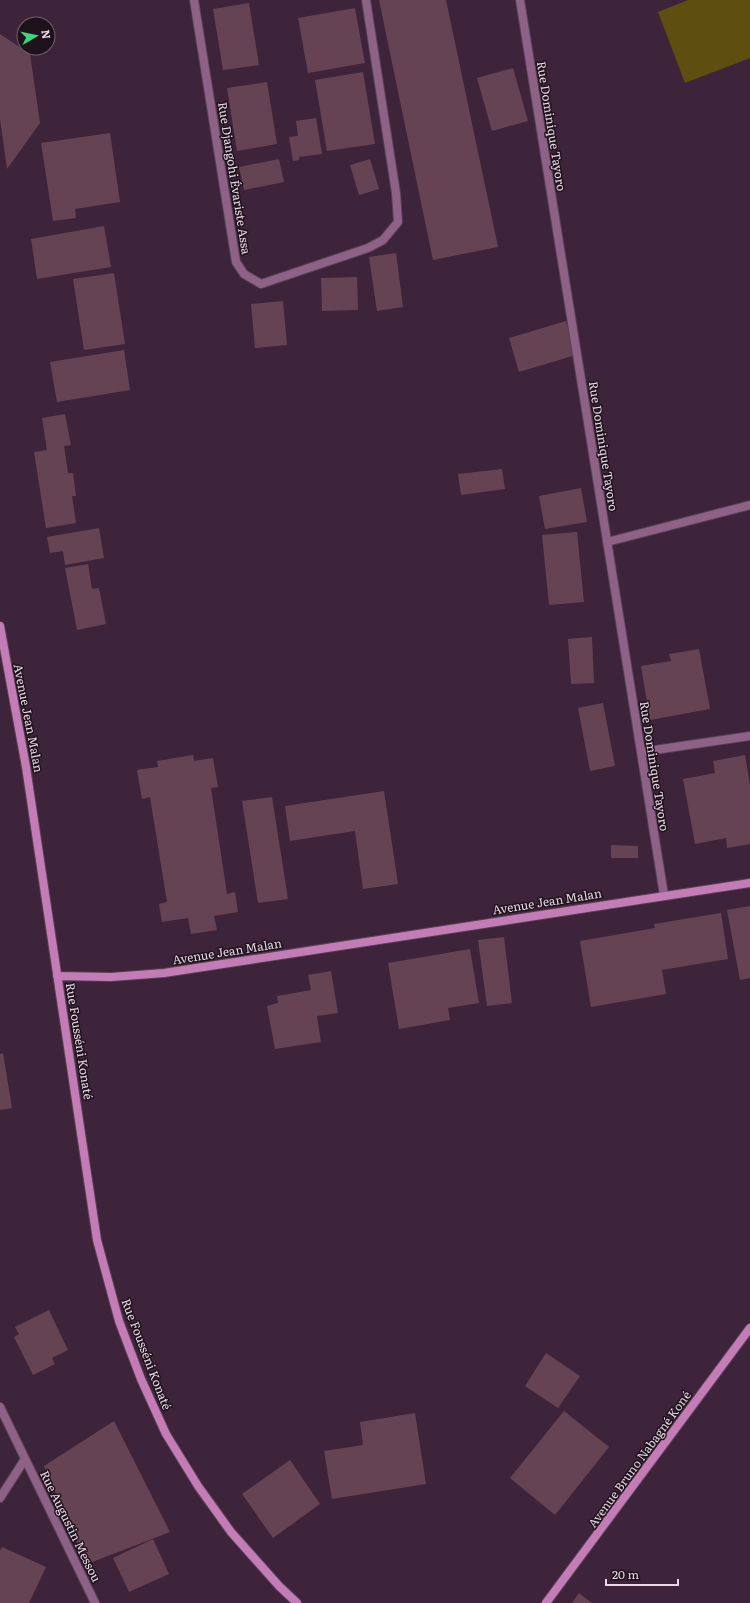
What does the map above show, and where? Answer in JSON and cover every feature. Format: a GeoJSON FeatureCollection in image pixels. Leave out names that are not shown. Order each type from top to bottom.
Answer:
{"type":"FeatureCollection","features":[{"type":"Feature","properties":{"kind":"main road","name":"Avenue Jean Malan"},"geometry":{"type":"LineString","coordinates":[[0,626],[26,767],[57,976],[111,977],[164,973],[750,883]]}},
{"type":"Feature","properties":{"kind":"main road","name":"Rue Fousséni Konaté"},"geometry":{"type":"LineString","coordinates":[[57,976],[97,1240],[119,1321],[136,1365],[166,1434],[198,1486],[231,1532],[279,1586],[297,1603]]}},
{"type":"Feature","properties":{"kind":"main road","name":"Avenue Bruno Nabagné Koné"},"geometry":{"type":"LineString","coordinates":[[546,1603],[750,1328]]}},
{"type":"Feature","properties":{"kind":"street","name":"Rue Djangohi Évariste Assa"},"geometry":{"type":"LineString","coordinates":[[194,0],[236,262],[244,274],[261,284],[368,248],[383,240],[398,222],[396,193],[366,0]]}},
{"type":"Feature","properties":{"kind":"street","name":"Rue Dominique Tayoro"},"geometry":{"type":"LineString","coordinates":[[520,0],[664,895]]}},
{"type":"Feature","properties":{"kind":"street"},"geometry":{"type":"LineString","coordinates":[[607,542],[750,505]]}},
{"type":"Feature","properties":{"kind":"street"},"geometry":{"type":"LineString","coordinates":[[641,752],[750,736]]}},
{"type":"Feature","properties":{"kind":"street","name":"Rue Augustin Messou"},"geometry":{"type":"LineString","coordinates":[[0,1407],[95,1603]]}},
{"type":"Feature","properties":{"kind":"street"},"geometry":{"type":"LineString","coordinates":[[0,1498],[26,1459]]}},
{"type":"Feature","properties":{"kind":"shaded area"},"geometry":{"type":"Polygon","coordinates":[[[688,0],[750,0],[750,58],[685,83],[658,12],[688,0]]]}},
{"type":"Feature","properties":{"kind":"building"},"geometry":{"type":"Polygon","coordinates":[[[379,0],[446,0],[498,247],[433,260],[379,0]]]}},
{"type":"Feature","properties":{"kind":"building"},"geometry":{"type":"Polygon","coordinates":[[[249,3],[259,65],[223,70],[213,9],[249,3]]]}},
{"type":"Feature","properties":{"kind":"building"},"geometry":{"type":"Polygon","coordinates":[[[355,8],[365,63],[308,73],[298,18],[355,8]]]}},
{"type":"Feature","properties":{"kind":"building"},"geometry":{"type":"Polygon","coordinates":[[[0,34],[16,45],[16,56],[30,56],[40,123],[7,169],[0,119],[0,34]]]}},
{"type":"Feature","properties":{"kind":"building"},"geometry":{"type":"Polygon","coordinates":[[[513,68],[528,121],[492,131],[477,78],[513,68]]]}},
{"type":"Feature","properties":{"kind":"building"},"geometry":{"type":"Polygon","coordinates":[[[363,72],[375,144],[327,151],[315,80],[363,72]]]}},
{"type":"Feature","properties":{"kind":"building"},"geometry":{"type":"Polygon","coordinates":[[[267,82],[277,144],[237,151],[227,88],[267,82]]]}},
{"type":"Feature","properties":{"kind":"building"},"geometry":{"type":"Polygon","coordinates":[[[316,118],[322,154],[299,157],[299,160],[293,161],[289,137],[298,136],[296,121],[316,118]]]}},
{"type":"Feature","properties":{"kind":"building"},"geometry":{"type":"Polygon","coordinates":[[[110,133],[120,202],[75,209],[76,218],[53,221],[41,143],[110,133]]]}},
{"type":"Feature","properties":{"kind":"building"},"geometry":{"type":"Polygon","coordinates":[[[279,159],[284,182],[244,190],[239,167],[279,159]]]}},
{"type":"Feature","properties":{"kind":"building"},"geometry":{"type":"Polygon","coordinates":[[[370,159],[379,189],[359,195],[350,165],[370,159]]]}},
{"type":"Feature","properties":{"kind":"building"},"geometry":{"type":"Polygon","coordinates":[[[104,226],[111,267],[37,279],[31,239],[104,226]]]}},
{"type":"Feature","properties":{"kind":"building"},"geometry":{"type":"Polygon","coordinates":[[[396,253],[403,307],[377,311],[369,257],[396,253]]]}},
{"type":"Feature","properties":{"kind":"building"},"geometry":{"type":"Polygon","coordinates":[[[114,273],[125,344],[84,350],[73,279],[114,273]]]}},
{"type":"Feature","properties":{"kind":"building"},"geometry":{"type":"Polygon","coordinates":[[[357,277],[358,310],[322,311],[321,278],[357,277]]]}},
{"type":"Feature","properties":{"kind":"building"},"geometry":{"type":"Polygon","coordinates":[[[283,301],[287,345],[255,348],[251,304],[283,301]]]}},
{"type":"Feature","properties":{"kind":"building"},"geometry":{"type":"Polygon","coordinates":[[[566,321],[576,355],[519,372],[509,338],[566,321]]]}},
{"type":"Feature","properties":{"kind":"building"},"geometry":{"type":"Polygon","coordinates":[[[124,350],[130,390],[57,402],[50,362],[124,350]]]}},
{"type":"Feature","properties":{"kind":"building"},"geometry":{"type":"Polygon","coordinates":[[[65,414],[71,445],[64,446],[68,473],[73,473],[76,496],[72,496],[76,523],[46,528],[34,452],[47,450],[42,418],[65,414]]]}},
{"type":"Feature","properties":{"kind":"building"},"geometry":{"type":"Polygon","coordinates":[[[502,469],[505,489],[461,495],[458,474],[502,469]]]}},
{"type":"Feature","properties":{"kind":"building"},"geometry":{"type":"Polygon","coordinates":[[[581,488],[587,522],[545,529],[539,496],[581,488]]]}},
{"type":"Feature","properties":{"kind":"building"},"geometry":{"type":"Polygon","coordinates":[[[99,528],[104,558],[65,565],[63,551],[50,553],[47,537],[99,528]]]}},
{"type":"Feature","properties":{"kind":"building"},"geometry":{"type":"Polygon","coordinates":[[[577,532],[584,602],[549,605],[542,535],[577,532]]]}},
{"type":"Feature","properties":{"kind":"building"},"geometry":{"type":"Polygon","coordinates":[[[88,564],[92,589],[99,588],[106,624],[77,630],[65,568],[88,564]]]}},
{"type":"Feature","properties":{"kind":"building"},"geometry":{"type":"Polygon","coordinates":[[[592,637],[594,683],[571,684],[568,639],[592,637]]]}},
{"type":"Feature","properties":{"kind":"building"},"geometry":{"type":"Polygon","coordinates":[[[699,649],[710,709],[650,720],[641,666],[671,661],[669,654],[699,649]]]}},
{"type":"Feature","properties":{"kind":"building"},"geometry":{"type":"Polygon","coordinates":[[[603,703],[615,766],[590,771],[578,708],[603,703]]]}},
{"type":"Feature","properties":{"kind":"building"},"geometry":{"type":"Polygon","coordinates":[[[193,755],[194,761],[213,758],[218,787],[211,788],[227,894],[235,892],[238,912],[214,916],[217,930],[191,934],[188,918],[162,922],[159,904],[167,902],[150,797],[142,799],[137,770],[158,767],[157,761],[193,755]]]}},
{"type":"Feature","properties":{"kind":"building"},"geometry":{"type":"Polygon","coordinates":[[[745,755],[750,785],[750,844],[727,848],[726,838],[695,844],[683,779],[715,773],[713,761],[745,755]]]}},
{"type":"Feature","properties":{"kind":"building"},"geometry":{"type":"Polygon","coordinates":[[[384,791],[398,884],[363,889],[355,831],[290,841],[285,806],[384,791]]]}},
{"type":"Feature","properties":{"kind":"building"},"geometry":{"type":"Polygon","coordinates":[[[272,797],[288,899],[258,903],[242,801],[272,797]]]}},
{"type":"Feature","properties":{"kind":"building"},"geometry":{"type":"Polygon","coordinates":[[[611,845],[638,846],[638,858],[611,858],[611,845]]]}},
{"type":"Feature","properties":{"kind":"building"},"geometry":{"type":"Polygon","coordinates":[[[750,906],[750,978],[740,980],[727,910],[750,906]]]}},
{"type":"Feature","properties":{"kind":"building"},"geometry":{"type":"Polygon","coordinates":[[[721,913],[728,959],[662,970],[666,994],[591,1007],[580,941],[655,928],[654,924],[721,913]]]}},
{"type":"Feature","properties":{"kind":"building"},"geometry":{"type":"Polygon","coordinates":[[[504,937],[512,1003],[487,1006],[478,940],[504,937]]]}},
{"type":"Feature","properties":{"kind":"building"},"geometry":{"type":"Polygon","coordinates":[[[470,949],[479,1003],[448,1008],[450,1020],[399,1029],[388,963],[470,949]]]}},
{"type":"Feature","properties":{"kind":"building"},"geometry":{"type":"Polygon","coordinates":[[[331,971],[338,1013],[317,1016],[321,1042],[275,1049],[267,1006],[278,1003],[277,996],[311,990],[308,975],[331,971]]]}},
{"type":"Feature","properties":{"kind":"building"},"geometry":{"type":"Polygon","coordinates":[[[3,1053],[12,1108],[0,1110],[0,1054],[3,1053]]]}},
{"type":"Feature","properties":{"kind":"building"},"geometry":{"type":"Polygon","coordinates":[[[49,1310],[68,1350],[52,1358],[55,1364],[33,1375],[14,1337],[19,1334],[15,1327],[49,1310]]]}},
{"type":"Feature","properties":{"kind":"building"},"geometry":{"type":"Polygon","coordinates":[[[546,1353],[580,1376],[558,1408],[525,1386],[546,1353]]]}},
{"type":"Feature","properties":{"kind":"building"},"geometry":{"type":"Polygon","coordinates":[[[564,1411],[609,1447],[555,1515],[510,1478],[564,1411]]]}},
{"type":"Feature","properties":{"kind":"building"},"geometry":{"type":"Polygon","coordinates":[[[415,1413],[426,1484],[332,1499],[324,1451],[363,1445],[360,1422],[415,1413]]]}},
{"type":"Feature","properties":{"kind":"building"},"geometry":{"type":"Polygon","coordinates":[[[114,1421],[170,1532],[87,1564],[44,1466],[114,1421]]]}},
{"type":"Feature","properties":{"kind":"building"},"geometry":{"type":"Polygon","coordinates":[[[290,1460],[320,1504],[273,1538],[242,1494],[290,1460]]]}},
{"type":"Feature","properties":{"kind":"building"},"geometry":{"type":"Polygon","coordinates":[[[153,1539],[169,1574],[129,1592],[113,1558],[153,1539]]]}},
{"type":"Feature","properties":{"kind":"building"},"geometry":{"type":"Polygon","coordinates":[[[2,1547],[46,1567],[29,1603],[0,1603],[0,1551],[2,1547]]]}},
{"type":"Feature","properties":{"kind":"building"},"geometry":{"type":"Polygon","coordinates":[[[579,1593],[592,1603],[572,1603],[579,1593]]]}}]}
